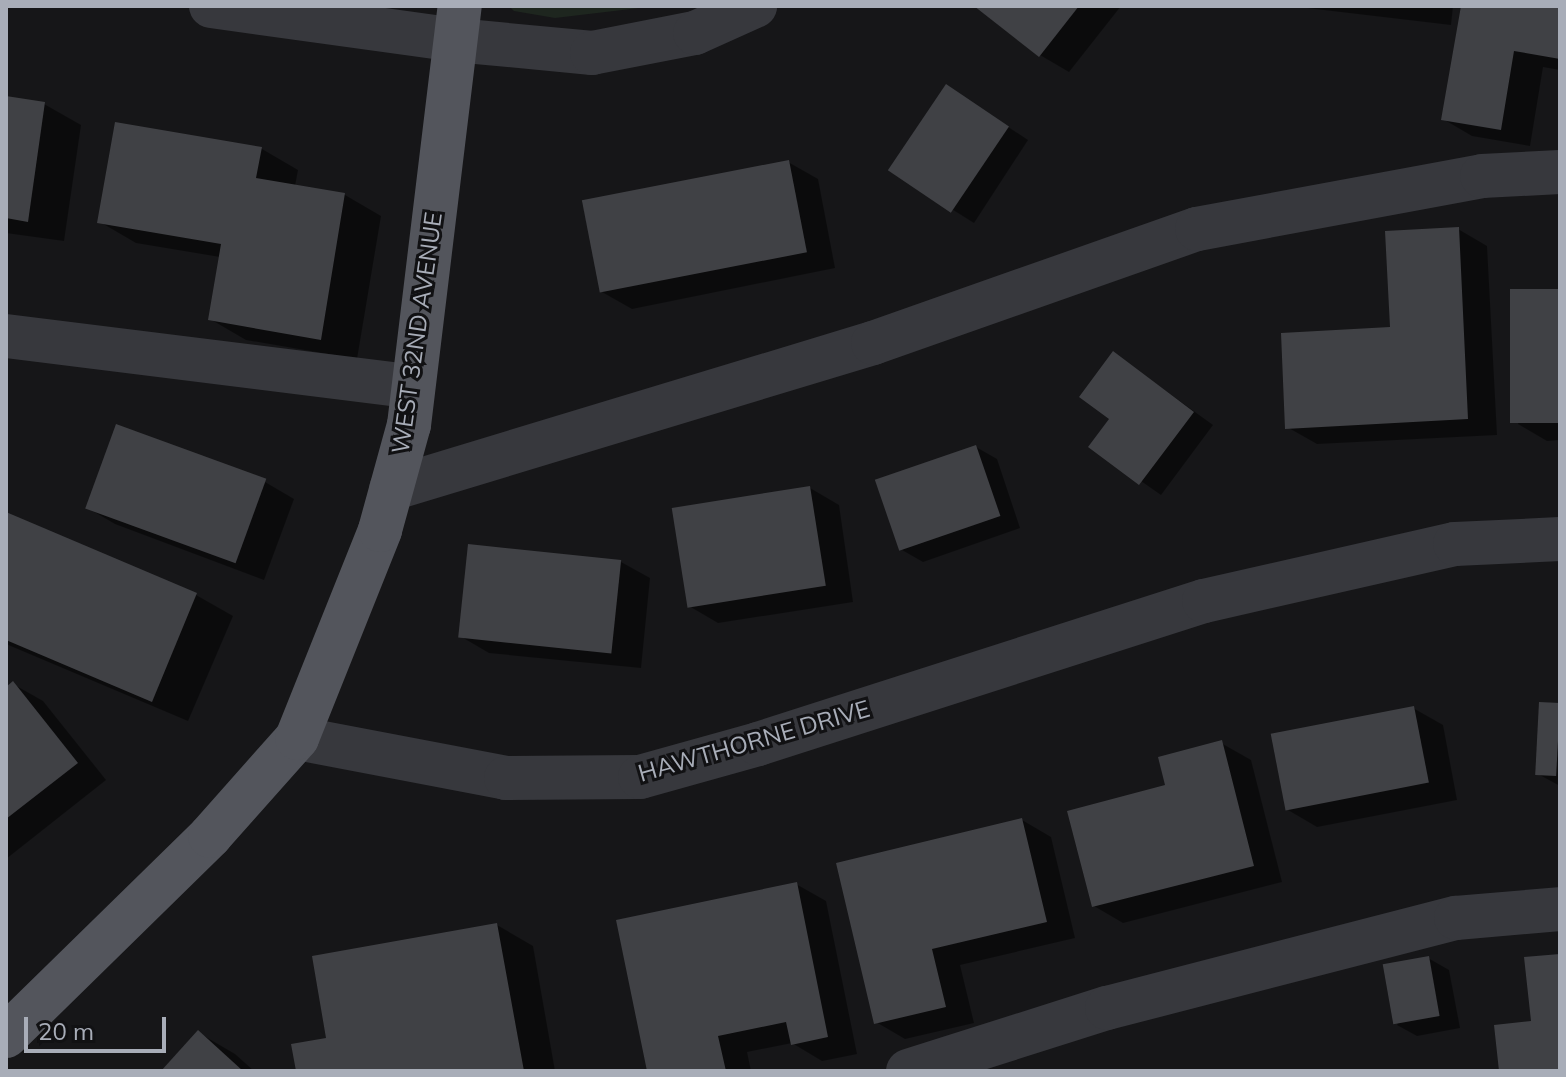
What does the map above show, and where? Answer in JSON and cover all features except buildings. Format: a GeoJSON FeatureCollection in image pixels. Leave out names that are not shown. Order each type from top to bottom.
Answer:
{"type":"FeatureCollection","features":[{"type":"Feature","properties":{"kind":"main road","name":"WEST 32ND AVENUE"},"geometry":{"type":"LineString","coordinates":[[297,738],[380,530],[409,425],[457,23]]}},
{"type":"Feature","properties":{"kind":"main road"},"geometry":{"type":"LineString","coordinates":[[6,1036],[210,836],[297,738]]}},
{"type":"Feature","properties":{"kind":"street"},"geometry":{"type":"LineString","coordinates":[[211,6],[457,23],[592,53],[695,33],[755,6]]}},
{"type":"Feature","properties":{"kind":"street"},"geometry":{"type":"LineString","coordinates":[[391,489],[873,343],[1197,229],[1482,176],[1560,172]]}},
{"type":"Feature","properties":{"kind":"street"},"geometry":{"type":"LineString","coordinates":[[6,336],[413,387]]}},
{"type":"Feature","properties":{"kind":"street","name":"HAWTHORNE DRIVE"},"geometry":{"type":"LineString","coordinates":[[297,738],[506,778],[640,777],[758,744],[1204,601],[1455,544],[1560,539]]}},
{"type":"Feature","properties":{"kind":"street"},"geometry":{"type":"LineString","coordinates":[[908,1071],[1107,1008],[1456,918],[1560,909]]}},
{"type":"Feature","properties":{"kind":"shaded area"},"geometry":{"type":"Polygon","coordinates":[[[509,6],[656,6],[555,18],[514,11],[509,6]]]}}]}
